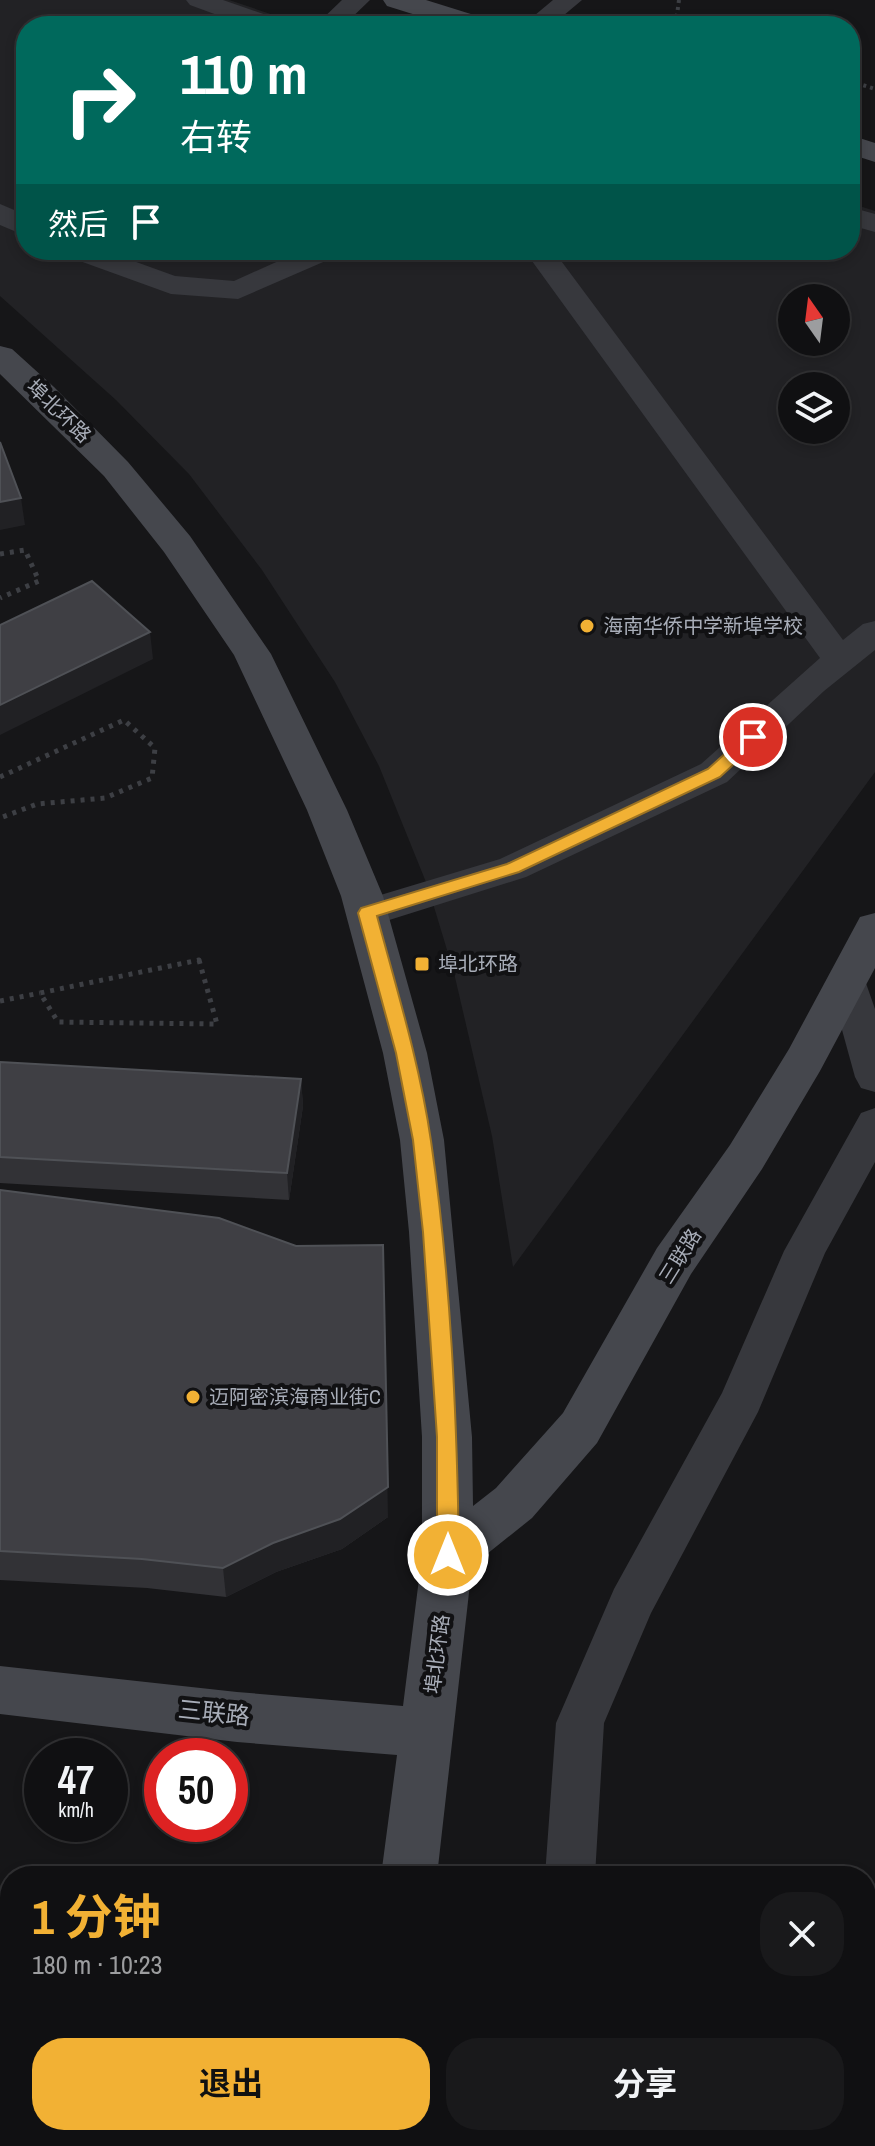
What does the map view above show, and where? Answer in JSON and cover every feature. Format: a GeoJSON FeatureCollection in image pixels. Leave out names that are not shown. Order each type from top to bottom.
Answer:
{"type":"FeatureCollection","features":[{"type":"Feature","properties":{"kind":"main road"},"geometry":{"type":"LineString","coordinates":[[397,0],[448,16]]}},
{"type":"Feature","properties":{"kind":"main road","name":"埠北环路"},"geometry":{"type":"LineString","coordinates":[[0,356],[116,469],[177,544],[252,654],[327,810],[367,913],[405,1053],[422,1140],[447,1437],[448,1555],[410,1866]]}},
{"type":"Feature","properties":{"kind":"main road","name":"三联路"},"geometry":{"type":"LineString","coordinates":[[448,1555],[514,1503],[580,1428],[674,1261],[746,1157],[875,928]]}},
{"type":"Feature","properties":{"kind":"main road","name":"三联路"},"geometry":{"type":"LineString","coordinates":[[0,1690],[237,1717],[428,1733]]}},
{"type":"Feature","properties":{"kind":"street"},"geometry":{"type":"LineString","coordinates":[[199,0],[244,16]]}},
{"type":"Feature","properties":{"kind":"street"},"geometry":{"type":"LineString","coordinates":[[339,16],[357,0]]}},
{"type":"Feature","properties":{"kind":"street"},"geometry":{"type":"LineString","coordinates":[[548,16],[569,0]]}},
{"type":"Feature","properties":{"kind":"street"},"geometry":{"type":"LineString","coordinates":[[103,260],[171,285],[238,290],[305,260]]}},
{"type":"Feature","properties":{"kind":"street"},"geometry":{"type":"LineString","coordinates":[[545,260],[840,661]]}},
{"type":"Feature","properties":{"kind":"street"},"geometry":{"type":"LineString","coordinates":[[367,913],[513,868],[714,773],[875,632]]}},
{"type":"Feature","properties":{"kind":"street"},"geometry":{"type":"LineString","coordinates":[[847,979],[875,1077]]}},
{"type":"Feature","properties":{"kind":"street"},"geometry":{"type":"LineString","coordinates":[[571,1866],[580,1723],[631,1604],[742,1399],[805,1251],[875,1124]]}},
{"type":"Feature","properties":{"kind":"path"},"geometry":{"type":"LineString","coordinates":[[0,554],[25,550],[39,581],[0,598]]}},
{"type":"Feature","properties":{"kind":"path"},"geometry":{"type":"LineString","coordinates":[[0,777],[124,720],[155,748],[152,778],[105,798],[37,804],[0,818]]}},
{"type":"Feature","properties":{"kind":"path"},"geometry":{"type":"LineString","coordinates":[[0,1001],[40,992],[199,960],[217,1024],[58,1022],[40,992]]}},
{"type":"Feature","properties":{"kind":"shaded area","name":"海南华侨中学新埠学校"},"geometry":{"type":"Polygon","coordinates":[[[0,0],[229,0],[276,16],[16,16],[16,260],[860,260],[860,206],[875,211],[875,772],[513,1267],[492,1136],[454,973],[428,887],[379,766],[335,682],[262,570],[189,474],[116,400],[0,296],[0,0]]]}},
{"type":"Feature","properties":{"kind":"building"},"geometry":{"type":"Polygon","coordinates":[[[0,442],[21,498],[0,502],[0,442]]]}},
{"type":"Feature","properties":{"kind":"building"},"geometry":{"type":"Polygon","coordinates":[[[92,581],[150,632],[0,705],[0,625],[92,581]]]}},
{"type":"Feature","properties":{"kind":"building"},"geometry":{"type":"Polygon","coordinates":[[[0,1062],[301,1079],[287,1173],[0,1157],[0,1062]]]}},
{"type":"Feature","properties":{"kind":"building","name":"迈阿密滨海商业街C"},"geometry":{"type":"Polygon","coordinates":[[[0,1190],[219,1218],[296,1246],[383,1245],[388,1487],[340,1519],[273,1543],[223,1568],[142,1559],[0,1551],[0,1190]]]}},
{"type":"Feature","properties":{"kind":"place","name":"海南华侨中学新埠学校"},"geometry":{"type":"Point","coordinates":[587,626]}},
{"type":"Feature","properties":{"kind":"place","name":"埠北环路"},"geometry":{"type":"Point","coordinates":[422,964]}},
{"type":"Feature","properties":{"kind":"place","name":"迈阿密滨海商业街C"},"geometry":{"type":"Point","coordinates":[193,1397]}},
{"type":"Feature","properties":{"kind":"route"},"geometry":{"type":"LineString","coordinates":[[448,1555],[447,1437],[422,1140],[405,1053],[367,913],[513,868],[714,773],[753,737]]}}]}
